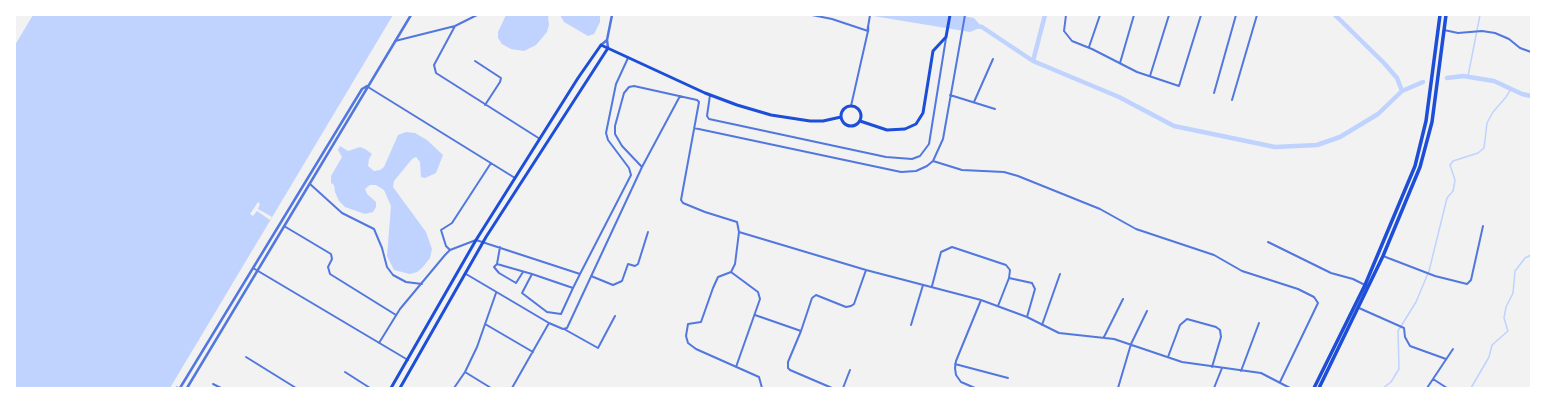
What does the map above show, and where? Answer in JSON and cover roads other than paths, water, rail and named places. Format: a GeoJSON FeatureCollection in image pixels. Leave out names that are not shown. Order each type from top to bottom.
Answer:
{"type":"FeatureCollection","features":[{"type":"Feature","properties":{"kind":"main road"},"geometry":{"type":"LineString","coordinates":[[860,121],[887,130],[905,129],[916,124],[923,113],[933,51],[947,35],[950,15]]}},
{"type":"Feature","properties":{"kind":"main road"},"geometry":{"type":"LineString","coordinates":[[1314,388],[1365,285],[1409,182],[1421,144],[1428,110],[1440,15]]}},
{"type":"Feature","properties":{"kind":"main road"},"geometry":{"type":"LineString","coordinates":[[1319,388],[1359,308],[1416,178],[1427,145],[1434,110],[1446,15]]}},
{"type":"Feature","properties":{"kind":"main road"},"geometry":{"type":"LineString","coordinates":[[392,388],[476,240],[578,78],[601,45],[710,95],[736,105],[789,118],[823,121],[841,117]]}},
{"type":"Feature","properties":{"kind":"main road"},"geometry":{"type":"LineString","coordinates":[[400,388],[483,243],[608,48]]}},
{"type":"Feature","properties":{"kind":"main road"},"geometry":{"type":"LineString","coordinates":[[851,106],[859,111],[860,121],[855,125],[849,126],[843,123],[841,117],[843,111],[851,106]]}},
{"type":"Feature","properties":{"kind":"main road"},"geometry":{"type":"LineString","coordinates":[[459,269],[466,274]]}},
{"type":"Feature","properties":{"kind":"main road"},"geometry":{"type":"LineString","coordinates":[[1338,340],[1342,343]]}},
{"type":"Feature","properties":{"kind":"street"},"geometry":{"type":"LineString","coordinates":[[187,388],[411,15]]}},
{"type":"Feature","properties":{"kind":"street"},"geometry":{"type":"LineString","coordinates":[[394,42],[455,26],[477,15]]}},
{"type":"Feature","properties":{"kind":"street"},"geometry":{"type":"LineString","coordinates":[[608,48],[607,40],[612,15]]}},
{"type":"Feature","properties":{"kind":"street"},"geometry":{"type":"LineString","coordinates":[[812,15],[832,19],[868,31]]}},
{"type":"Feature","properties":{"kind":"street"},"geometry":{"type":"LineString","coordinates":[[851,106],[868,31],[870,15]]}},
{"type":"Feature","properties":{"kind":"street"},"geometry":{"type":"LineString","coordinates":[[694,128],[901,172],[916,171],[933,162],[943,140],[965,15]]}},
{"type":"Feature","properties":{"kind":"street"},"geometry":{"type":"LineString","coordinates":[[1066,15],[1064,31],[1072,41],[1090,47],[1120,63],[1150,76],[1179,86],[1202,15]]}},
{"type":"Feature","properties":{"kind":"street"},"geometry":{"type":"LineString","coordinates":[[1090,47],[1100,15]]}},
{"type":"Feature","properties":{"kind":"street"},"geometry":{"type":"LineString","coordinates":[[1120,63],[1134,15]]}},
{"type":"Feature","properties":{"kind":"street"},"geometry":{"type":"LineString","coordinates":[[1150,76],[1169,15]]}},
{"type":"Feature","properties":{"kind":"street"},"geometry":{"type":"LineString","coordinates":[[1214,93],[1236,15]]}},
{"type":"Feature","properties":{"kind":"street"},"geometry":{"type":"LineString","coordinates":[[1232,100],[1257,15]]}},
{"type":"Feature","properties":{"kind":"street"},"geometry":{"type":"LineString","coordinates":[[455,26],[436,61],[434,69],[439,76],[540,139]]}},
{"type":"Feature","properties":{"kind":"street"},"geometry":{"type":"LineString","coordinates":[[1444,30],[1472,32],[1482,31],[1494,33],[1509,39],[1520,48],[1531,52]]}},
{"type":"Feature","properties":{"kind":"street"},"geometry":{"type":"LineString","coordinates":[[710,95],[707,116],[709,119],[886,157],[912,159],[925,151],[929,144],[947,35]]}},
{"type":"Feature","properties":{"kind":"street"},"geometry":{"type":"LineString","coordinates":[[601,45],[607,40]]}},
{"type":"Feature","properties":{"kind":"street"},"geometry":{"type":"LineString","coordinates":[[532,274],[522,293],[547,312],[554,315],[561,314],[631,175],[629,168],[608,140],[606,132],[616,84],[629,57]]}},
{"type":"Feature","properties":{"kind":"street"},"geometry":{"type":"LineString","coordinates":[[974,102],[993,59]]}},
{"type":"Feature","properties":{"kind":"street"},"geometry":{"type":"LineString","coordinates":[[475,61],[501,78],[485,105]]}},
{"type":"Feature","properties":{"kind":"street"},"geometry":{"type":"LineString","coordinates":[[367,86],[515,178]]}},
{"type":"Feature","properties":{"kind":"street"},"geometry":{"type":"LineString","coordinates":[[178,388],[362,89],[367,86]]}},
{"type":"Feature","properties":{"kind":"street"},"geometry":{"type":"LineString","coordinates":[[642,167],[622,146],[615,134],[615,126],[624,93],[629,87],[634,86],[680,96],[699,102],[681,200],[683,203],[705,212],[737,222],[739,232],[735,264],[731,272],[718,277],[701,322],[688,324],[686,336],[688,343],[696,349],[759,377],[762,388]]}},
{"type":"Feature","properties":{"kind":"street"},"geometry":{"type":"LineString","coordinates":[[950,95],[995,109]]}},
{"type":"Feature","properties":{"kind":"street"},"geometry":{"type":"LineString","coordinates":[[563,329],[567,328],[642,167],[680,96]]}},
{"type":"Feature","properties":{"kind":"street"},"geometry":{"type":"LineString","coordinates":[[933,162],[962,170],[1004,172],[1018,176],[1100,209],[1136,229],[1214,255],[1242,271],[1298,289],[1314,297],[1318,303],[1280,382]]}},
{"type":"Feature","properties":{"kind":"street"},"geometry":{"type":"LineString","coordinates":[[450,250],[446,246],[441,230],[452,223],[491,163]]}},
{"type":"Feature","properties":{"kind":"street"},"geometry":{"type":"LineString","coordinates":[[310,184],[342,213],[374,229],[382,248],[387,267],[393,275],[406,282],[422,284]]}},
{"type":"Feature","properties":{"kind":"street"},"geometry":{"type":"LineString","coordinates":[[284,226],[331,254],[332,259],[328,267],[330,274],[396,315]]}},
{"type":"Feature","properties":{"kind":"street"},"geometry":{"type":"LineString","coordinates":[[1383,256],[1425,273],[1466,284],[1470,283],[1483,226]]}},
{"type":"Feature","properties":{"kind":"street"},"geometry":{"type":"LineString","coordinates":[[591,276],[613,285],[622,281],[628,264],[635,266],[638,264],[648,232]]}},
{"type":"Feature","properties":{"kind":"street"},"geometry":{"type":"LineString","coordinates":[[739,232],[866,270],[981,300],[1027,317],[1059,333],[1104,337],[1130,344],[1182,362],[1261,373],[1290,388]]}},
{"type":"Feature","properties":{"kind":"street"},"geometry":{"type":"LineString","coordinates":[[379,343],[396,315],[450,250],[476,240],[580,274]]}},
{"type":"Feature","properties":{"kind":"street"},"geometry":{"type":"LineString","coordinates":[[1268,242],[1331,273],[1353,279],[1365,285]]}},
{"type":"Feature","properties":{"kind":"street"},"geometry":{"type":"LineString","coordinates":[[500,247],[497,264],[494,267],[499,273],[516,283],[522,272]]}},
{"type":"Feature","properties":{"kind":"street"},"geometry":{"type":"LineString","coordinates":[[932,286],[941,252],[952,247],[1006,264],[1010,270],[1009,278],[998,306]]}},
{"type":"Feature","properties":{"kind":"street"},"geometry":{"type":"LineString","coordinates":[[497,264],[573,288]]}},
{"type":"Feature","properties":{"kind":"street"},"geometry":{"type":"LineString","coordinates":[[253,268],[408,360]]}},
{"type":"Feature","properties":{"kind":"street"},"geometry":{"type":"LineString","coordinates":[[832,388],[788,368],[788,362],[814,296],[816,295],[846,307],[854,304],[866,270]]}},
{"type":"Feature","properties":{"kind":"street"},"geometry":{"type":"LineString","coordinates":[[731,272],[760,295],[755,315],[736,367]]}},
{"type":"Feature","properties":{"kind":"street"},"geometry":{"type":"LineString","coordinates":[[466,274],[549,323],[598,348],[615,316]]}},
{"type":"Feature","properties":{"kind":"street"},"geometry":{"type":"LineString","coordinates":[[1042,325],[1060,274]]}},
{"type":"Feature","properties":{"kind":"street"},"geometry":{"type":"LineString","coordinates":[[1009,278],[1032,283],[1035,289],[1035,294],[1027,317]]}},
{"type":"Feature","properties":{"kind":"street"},"geometry":{"type":"LineString","coordinates":[[911,325],[923,285]]}},
{"type":"Feature","properties":{"kind":"street"},"geometry":{"type":"LineString","coordinates":[[454,388],[465,372],[496,293]]}},
{"type":"Feature","properties":{"kind":"street"},"geometry":{"type":"LineString","coordinates":[[1104,337],[1123,299]]}},
{"type":"Feature","properties":{"kind":"street"},"geometry":{"type":"LineString","coordinates":[[975,388],[961,382],[956,375],[955,364],[981,300]]}},
{"type":"Feature","properties":{"kind":"street"},"geometry":{"type":"LineString","coordinates":[[1359,308],[1377,318],[1397,324],[1404,328],[1410,346],[1446,359]]}},
{"type":"Feature","properties":{"kind":"street"},"geometry":{"type":"LineString","coordinates":[[1118,388],[1130,344],[1147,311]]}},
{"type":"Feature","properties":{"kind":"street"},"geometry":{"type":"LineString","coordinates":[[755,315],[801,331]]}},
{"type":"Feature","properties":{"kind":"street"},"geometry":{"type":"LineString","coordinates":[[1168,357],[1180,325],[1187,319],[1216,327],[1220,330],[1221,337],[1212,366]]}},
{"type":"Feature","properties":{"kind":"street"},"geometry":{"type":"LineString","coordinates":[[512,388],[549,323]]}},
{"type":"Feature","properties":{"kind":"street"},"geometry":{"type":"LineString","coordinates":[[1241,371],[1259,323]]}},
{"type":"Feature","properties":{"kind":"street"},"geometry":{"type":"LineString","coordinates":[[485,324],[533,352]]}},
{"type":"Feature","properties":{"kind":"street"},"geometry":{"type":"LineString","coordinates":[[1426,388],[1453,349]]}},
{"type":"Feature","properties":{"kind":"street"},"geometry":{"type":"LineString","coordinates":[[246,357],[296,388]]}},
{"type":"Feature","properties":{"kind":"street"},"geometry":{"type":"LineString","coordinates":[[955,364],[1008,378]]}},
{"type":"Feature","properties":{"kind":"street"},"geometry":{"type":"LineString","coordinates":[[1214,388],[1222,368]]}},
{"type":"Feature","properties":{"kind":"street"},"geometry":{"type":"LineString","coordinates":[[842,388],[850,370]]}},
{"type":"Feature","properties":{"kind":"street"},"geometry":{"type":"LineString","coordinates":[[345,372],[370,388]]}},
{"type":"Feature","properties":{"kind":"street"},"geometry":{"type":"LineString","coordinates":[[465,372],[491,388]]}},
{"type":"Feature","properties":{"kind":"street"},"geometry":{"type":"LineString","coordinates":[[1433,379],[1447,388]]}},
{"type":"Feature","properties":{"kind":"street"},"geometry":{"type":"LineString","coordinates":[[213,384],[221,388]]}},
{"type":"Feature","properties":{"kind":"water"},"geometry":{"type":"Polygon","coordinates":[[[33,15],[393,15],[170,388],[15,388],[15,45],[33,15]]]}},
{"type":"Feature","properties":{"kind":"water"},"geometry":{"type":"Polygon","coordinates":[[[506,15],[550,15],[548,17],[549,25],[547,32],[536,45],[524,51],[511,49],[502,44],[498,38],[498,32],[506,15]]]}},
{"type":"Feature","properties":{"kind":"water"},"geometry":{"type":"Polygon","coordinates":[[[560,15],[600,15],[600,22],[594,34],[588,36],[564,22],[560,15]]]}},
{"type":"Feature","properties":{"kind":"water"},"geometry":{"type":"Polygon","coordinates":[[[867,15],[959,15],[974,18],[982,27],[970,32],[867,15]]]}},
{"type":"Feature","properties":{"kind":"water"},"geometry":{"type":"Polygon","coordinates":[[[406,132],[415,133],[427,140],[443,155],[436,173],[425,178],[421,177],[420,162],[416,157],[412,159],[394,181],[393,187],[426,232],[432,249],[430,258],[422,268],[417,272],[410,274],[394,270],[387,256],[391,206],[384,190],[376,185],[370,185],[365,189],[367,194],[376,202],[376,207],[373,212],[365,214],[345,207],[339,201],[334,185],[331,183],[331,176],[342,157],[338,150],[340,146],[348,151],[360,147],[365,149],[372,154],[369,159],[368,166],[374,171],[380,170],[384,167],[398,135],[406,132]]]}},
{"type":"Feature","properties":{"kind":"waterway"},"geometry":{"type":"LineString","coordinates":[[1033,61],[1045,15]]}},
{"type":"Feature","properties":{"kind":"waterway"},"geometry":{"type":"LineString","coordinates":[[1335,15],[1384,63],[1397,78],[1402,91]]}},
{"type":"Feature","properties":{"kind":"waterway"},"geometry":{"type":"LineString","coordinates":[[1468,76],[1480,15]]}},
{"type":"Feature","properties":{"kind":"waterway"},"geometry":{"type":"LineString","coordinates":[[976,26],[982,27],[1033,61],[1119,97],[1174,126],[1275,147],[1317,145],[1340,137],[1378,114],[1402,91],[1423,82]]}},
{"type":"Feature","properties":{"kind":"waterway"},"geometry":{"type":"LineString","coordinates":[[1447,78],[1463,76],[1494,81],[1522,94],[1531,96]]}},
{"type":"Feature","properties":{"kind":"waterway"},"geometry":{"type":"LineString","coordinates":[[1383,388],[1391,382],[1399,369],[1398,331],[1416,302],[1429,271],[1447,198],[1453,191],[1455,180],[1450,165],[1453,161],[1478,153],[1484,148],[1487,123],[1493,112],[1511,89]]}},
{"type":"Feature","properties":{"kind":"waterway"},"geometry":{"type":"LineString","coordinates":[[1471,388],[1489,357],[1492,345],[1508,331],[1504,318],[1506,307],[1513,293],[1515,271],[1525,258],[1531,255]]}}]}
